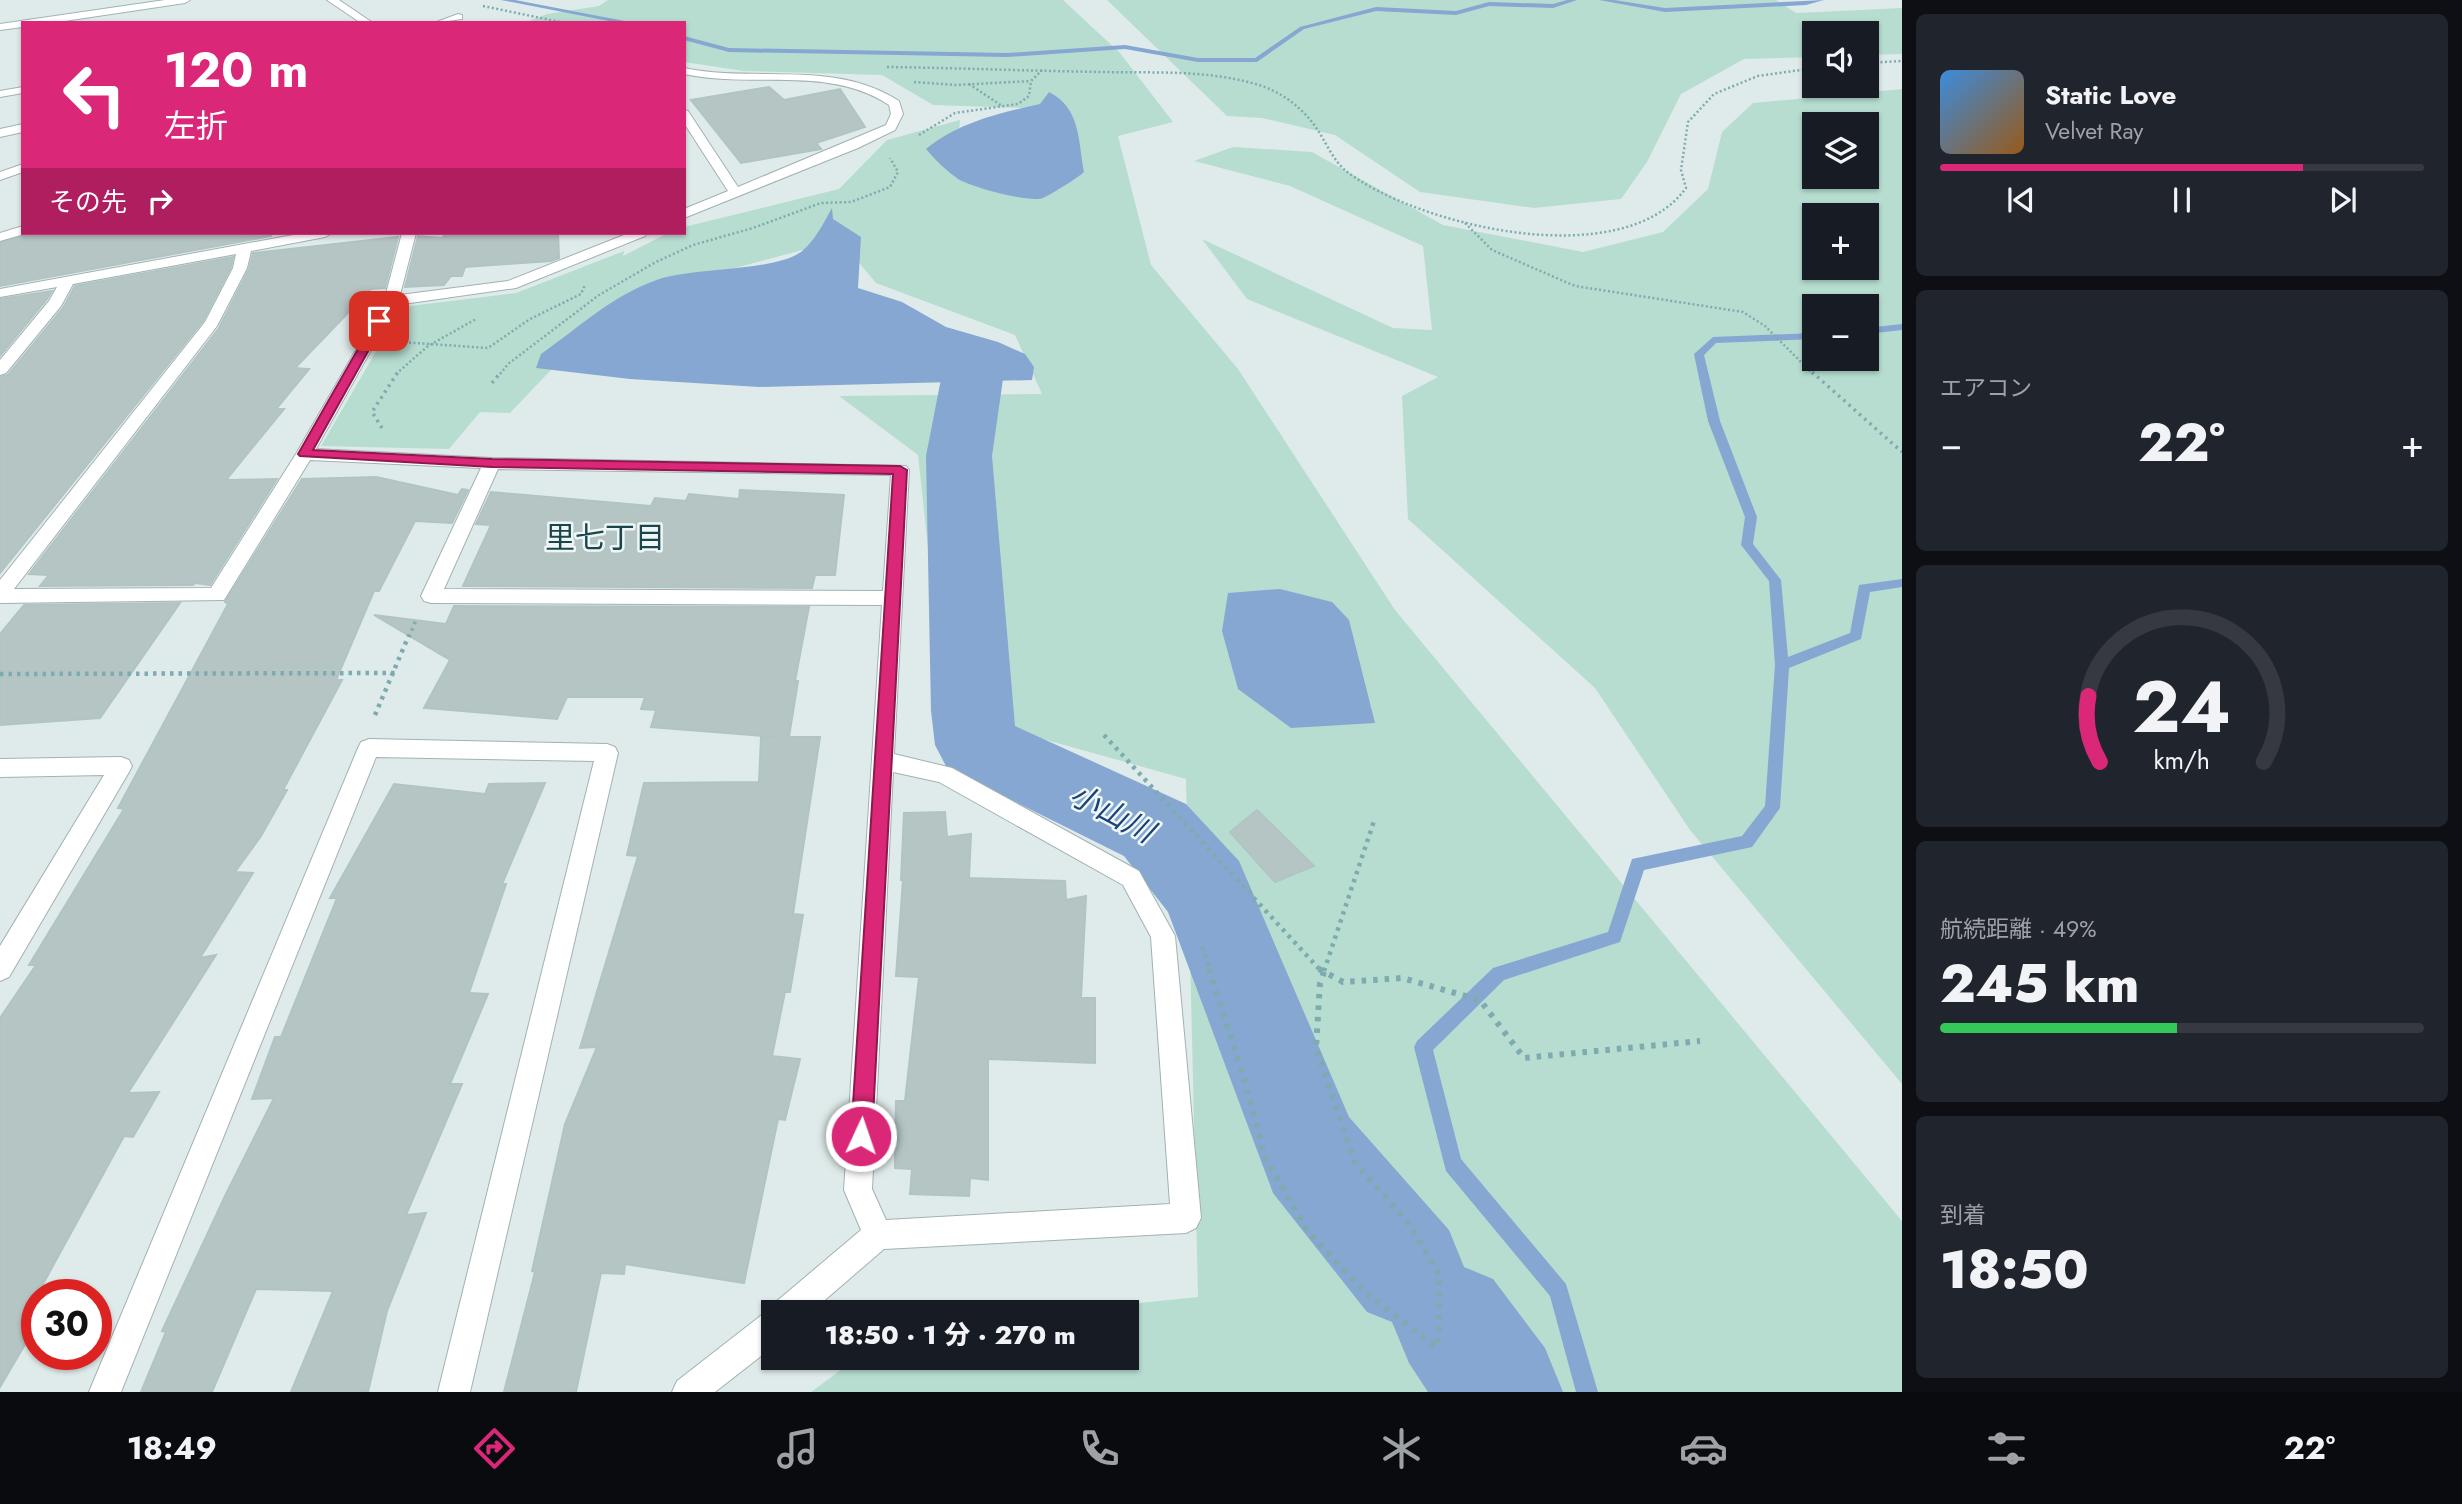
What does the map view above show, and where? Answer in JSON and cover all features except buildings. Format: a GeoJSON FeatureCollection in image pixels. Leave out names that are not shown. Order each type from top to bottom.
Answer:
{"type":"FeatureCollection","features":[{"type":"Feature","properties":{"kind":"street"},"geometry":{"type":"LineString","coordinates":[[50,21],[185,0]]}},
{"type":"Feature","properties":{"kind":"street"},"geometry":{"type":"LineString","coordinates":[[332,0],[365,21]]}},
{"type":"Feature","properties":{"kind":"street"},"geometry":{"type":"LineString","coordinates":[[445,21],[458,17]]}},
{"type":"Feature","properties":{"kind":"street"},"geometry":{"type":"LineString","coordinates":[[0,27],[21,24]]}},
{"type":"Feature","properties":{"kind":"street"},"geometry":{"type":"LineString","coordinates":[[686,71],[727,78],[849,81],[870,86],[895,103],[897,114],[891,127],[854,145],[686,213]]}},
{"type":"Feature","properties":{"kind":"street"},"geometry":{"type":"LineString","coordinates":[[0,94],[21,90]]}},
{"type":"Feature","properties":{"kind":"street"},"geometry":{"type":"LineString","coordinates":[[686,116],[735,192]]}},
{"type":"Feature","properties":{"kind":"street"},"geometry":{"type":"LineString","coordinates":[[0,133],[21,128]]}},
{"type":"Feature","properties":{"kind":"street"},"geometry":{"type":"LineString","coordinates":[[0,176],[21,169]]}},
{"type":"Feature","properties":{"kind":"street"},"geometry":{"type":"LineString","coordinates":[[0,236],[21,231]]}},
{"type":"Feature","properties":{"kind":"street"},"geometry":{"type":"LineString","coordinates":[[0,293],[315,235]]}},
{"type":"Feature","properties":{"kind":"street"},"geometry":{"type":"LineString","coordinates":[[0,595],[217,596],[304,454],[391,301],[408,235]]}},
{"type":"Feature","properties":{"kind":"street"},"geometry":{"type":"LineString","coordinates":[[391,301],[511,285],[605,240],[630,235]]}},
{"type":"Feature","properties":{"kind":"street"},"geometry":{"type":"LineString","coordinates":[[0,595],[212,323],[240,268],[244,249]]}},
{"type":"Feature","properties":{"kind":"street"},"geometry":{"type":"LineString","coordinates":[[0,370],[56,303],[67,282]]}},
{"type":"Feature","properties":{"kind":"street"},"geometry":{"type":"LineString","coordinates":[[304,454],[492,463],[900,470],[858,1190],[878,1235]]}},
{"type":"Feature","properties":{"kind":"street"},"geometry":{"type":"LineString","coordinates":[[492,463],[431,596],[892,598]]}},
{"type":"Feature","properties":{"kind":"street"},"geometry":{"type":"LineString","coordinates":[[105,1392],[369,748],[607,753],[454,1392]]}},
{"type":"Feature","properties":{"kind":"street"},"geometry":{"type":"LineString","coordinates":[[802,1300],[878,1235],[1186,1218],[1163,936],[1131,878],[944,774],[884,761]]}},
{"type":"Feature","properties":{"kind":"street"},"geometry":{"type":"LineString","coordinates":[[0,768],[121,766],[0,969]]}},
{"type":"Feature","properties":{"kind":"street"},"geometry":{"type":"LineString","coordinates":[[688,1392],[761,1336]]}},
{"type":"Feature","properties":{"kind":"path"},"geometry":{"type":"LineString","coordinates":[[476,5],[555,21]]}},
{"type":"Feature","properties":{"kind":"path"},"geometry":{"type":"LineString","coordinates":[[1879,62],[1902,61]]}},
{"type":"Feature","properties":{"kind":"path"},"geometry":{"type":"LineString","coordinates":[[878,66],[1185,72],[1254,83],[1276,91],[1296,104],[1346,171],[1371,188],[1415,208],[1464,222],[1495,228],[1579,236],[1626,228],[1678,200],[1686,188],[1681,170],[1688,122],[1714,94],[1758,76],[1802,70]]}},
{"type":"Feature","properties":{"kind":"path"},"geometry":{"type":"LineString","coordinates":[[918,135],[955,113],[1018,104],[1029,96],[1031,81],[1042,70]]}},
{"type":"Feature","properties":{"kind":"path"},"geometry":{"type":"LineString","coordinates":[[914,82],[969,84],[1031,81]]}},
{"type":"Feature","properties":{"kind":"path"},"geometry":{"type":"LineString","coordinates":[[969,84],[1002,106]]}},
{"type":"Feature","properties":{"kind":"path"},"geometry":{"type":"LineString","coordinates":[[492,383],[508,364],[600,295],[656,262],[693,245],[753,228],[821,203],[850,202],[890,187],[898,172],[888,155],[893,151]]}},
{"type":"Feature","properties":{"kind":"path"},"geometry":{"type":"LineString","coordinates":[[1464,222],[1492,250],[1575,286],[1743,312],[1765,326],[1829,390],[1902,452]]}},
{"type":"Feature","properties":{"kind":"path"},"geometry":{"type":"LineString","coordinates":[[368,341],[488,348],[530,319],[581,294],[586,281]]}},
{"type":"Feature","properties":{"kind":"path"},"geometry":{"type":"LineString","coordinates":[[392,429],[381,428],[372,412],[385,384],[413,355],[479,317]]}},
{"type":"Feature","properties":{"kind":"path"},"geometry":{"type":"LineString","coordinates":[[369,748],[366,736],[421,608],[431,596]]}},
{"type":"Feature","properties":{"kind":"path"},"geometry":{"type":"LineString","coordinates":[[0,674],[395,673]]}},
{"type":"Feature","properties":{"kind":"path"},"geometry":{"type":"LineString","coordinates":[[1104,735],[1324,973],[1343,982],[1402,978],[1480,1000],[1524,1058],[1700,1041]]}},
{"type":"Feature","properties":{"kind":"path"},"geometry":{"type":"LineString","coordinates":[[1200,940],[1244,1077],[1265,1158],[1309,1233],[1365,1292],[1436,1347],[1439,1332],[1439,1274],[1407,1221],[1355,1163],[1316,1048],[1320,983],[1375,818]]}},
{"type":"Feature","properties":{"kind":"green space"},"geometry":{"type":"Polygon","coordinates":[[[608,0],[1063,0],[1120,53],[1173,122],[1118,136],[1151,265],[1238,369],[1395,610],[1902,1221],[1902,1392],[811,1392],[841,1370],[1139,1370],[1139,1303],[1198,1297],[1186,779],[1007,729],[942,676],[918,455],[839,396],[1042,394],[1015,335],[876,283],[840,240],[656,289],[570,350],[510,413],[480,412],[449,449],[321,446],[402,307],[516,293],[624,251],[623,256],[664,235],[686,235],[686,227],[839,189],[887,140],[960,120],[957,154],[1056,109],[933,105],[882,75],[744,71],[686,62],[686,21],[529,21],[547,14],[599,6],[608,0]]]}},
{"type":"Feature","properties":{"kind":"green space"},"geometry":{"type":"Polygon","coordinates":[[[1107,0],[1776,0],[1796,13],[1902,8],[1902,54],[1879,55],[1879,21],[1802,21],[1802,57],[1744,59],[1681,94],[1647,162],[1621,199],[1534,208],[1420,192],[1335,135],[1262,118],[1227,116],[1107,0]]]}},
{"type":"Feature","properties":{"kind":"green space"},"geometry":{"type":"Polygon","coordinates":[[[1902,89],[1902,1084],[1690,830],[1595,688],[1408,519],[1402,396],[1438,377],[1247,299],[1202,239],[1393,328],[1432,330],[1423,246],[1290,186],[1194,161],[1233,147],[1312,152],[1443,225],[1583,252],[1663,232],[1708,189],[1722,132],[1753,103],[1806,98],[1879,98],[1879,91],[1902,89]]]}},
{"type":"Feature","properties":{"kind":"water"},"geometry":{"type":"Polygon","coordinates":[[[1049,92],[1067,107],[1073,116],[1084,172],[1043,198],[1013,196],[965,182],[945,169],[926,149],[966,125],[1040,104],[1049,92]]]}},
{"type":"Feature","properties":{"kind":"water"},"geometry":{"type":"Polygon","coordinates":[[[832,208],[833,219],[861,237],[858,288],[902,302],[946,327],[998,342],[1025,354],[1034,367],[1032,380],[759,387],[630,379],[536,368],[541,354],[609,304],[639,287],[688,273],[771,263],[801,252],[815,237],[832,208]]]}},
{"type":"Feature","properties":{"kind":"water"},"geometry":{"type":"Polygon","coordinates":[[[1280,589],[1332,602],[1349,620],[1375,723],[1291,728],[1238,689],[1222,631],[1228,593],[1280,589]]]}},
{"type":"Feature","properties":{"kind":"waterway"},"geometry":{"type":"LineString","coordinates":[[504,0],[621,21]]}},
{"type":"Feature","properties":{"kind":"waterway"},"geometry":{"type":"LineString","coordinates":[[686,39],[729,50],[1007,55],[1125,47],[1198,60],[1257,60],[1302,28],[1376,9],[1456,13],[1489,4],[1553,6],[1574,0]]}},
{"type":"Feature","properties":{"kind":"waterway"},"geometry":{"type":"LineString","coordinates":[[1602,0],[1665,10],[1821,0]]}},
{"type":"Feature","properties":{"kind":"waterway"},"geometry":{"type":"LineString","coordinates":[[1879,330],[1902,327]]}},
{"type":"Feature","properties":{"kind":"waterway"},"geometry":{"type":"LineString","coordinates":[[1782,665],[1775,580],[1747,545],[1751,517],[1714,421],[1699,354],[1713,340],[1802,337]]}},
{"type":"Feature","properties":{"kind":"waterway","name":"小山川"},"geometry":{"type":"LineString","coordinates":[[972,379],[959,456],[972,711],[977,745],[1155,830],[1206,890],[1311,1155],[1408,1271]]}},
{"type":"Feature","properties":{"kind":"waterway"},"geometry":{"type":"LineString","coordinates":[[1782,665],[1856,636],[1864,588],[1902,583]]}},
{"type":"Feature","properties":{"kind":"waterway"},"geometry":{"type":"LineString","coordinates":[[1587,1392],[1559,1291],[1453,1164],[1423,1047],[1499,974],[1614,937],[1638,864],[1747,842],[1772,808],[1782,665]]}},
{"type":"Feature","properties":{"kind":"waterway","name":"小山川"},"geometry":{"type":"LineString","coordinates":[[1451,1321],[1501,1392]]}},
{"type":"Feature","properties":{"kind":"district","name":"里七丁目"},"geometry":{"type":"Point","coordinates":[605,537]}},
{"type":"Feature","properties":{"kind":"route"},"geometry":{"type":"LineString","coordinates":[[379,321],[304,454],[492,463],[900,470],[861,1136]]}}]}
